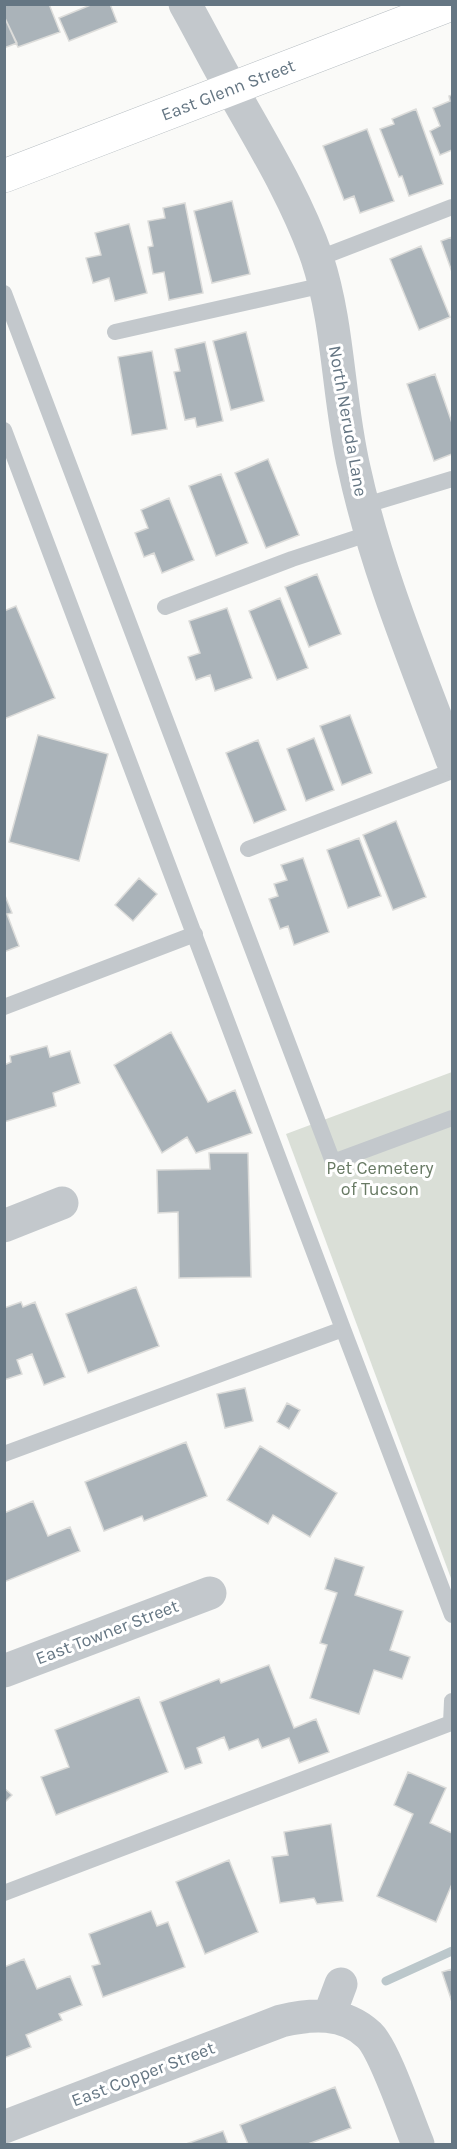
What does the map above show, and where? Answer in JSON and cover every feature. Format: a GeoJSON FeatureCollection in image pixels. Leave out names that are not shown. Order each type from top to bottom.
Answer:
{"type":"FeatureCollection","features":[{"type":"Feature","properties":{"kind":"street","name":"North Neruda Lane"},"geometry":{"type":"LineString","coordinates":[[185,4],[287,189],[321,272],[346,433],[367,520],[401,625],[452,759]]}},
{"type":"Feature","properties":{"kind":"street","name":"East Glenn Street"},"geometry":{"type":"LineString","coordinates":[[4,176],[437,7]]}},
{"type":"Feature","properties":{"kind":"street"},"geometry":{"type":"LineString","coordinates":[[4,1226],[62,1203]]}},
{"type":"Feature","properties":{"kind":"street","name":"East Towner Street"},"geometry":{"type":"LineString","coordinates":[[4,1671],[210,1593]]}},
{"type":"Feature","properties":{"kind":"street"},"geometry":{"type":"LineString","coordinates":[[341,1984],[330,2016],[351,2024],[369,2035],[380,2050],[418,2145]]}},
{"type":"Feature","properties":{"kind":"street","name":"East Copper Street"},"geometry":{"type":"LineString","coordinates":[[4,2127],[281,2021],[313,2015],[330,2016]]}},
{"type":"Feature","properties":{"kind":"lane"},"geometry":{"type":"LineString","coordinates":[[115,333],[321,272],[453,207]]}},
{"type":"Feature","properties":{"kind":"lane"},"geometry":{"type":"LineString","coordinates":[[4,293],[333,1162],[453,1118]]}},
{"type":"Feature","properties":{"kind":"lane"},"geometry":{"type":"LineString","coordinates":[[4,430],[453,1615]]}},
{"type":"Feature","properties":{"kind":"lane"},"geometry":{"type":"LineString","coordinates":[[165,607],[292,560],[453,478]]}},
{"type":"Feature","properties":{"kind":"lane"},"geometry":{"type":"LineString","coordinates":[[248,849],[452,759]]}},
{"type":"Feature","properties":{"kind":"lane"},"geometry":{"type":"LineString","coordinates":[[4,1007],[195,934]]}},
{"type":"Feature","properties":{"kind":"lane"},"geometry":{"type":"LineString","coordinates":[[4,1454],[344,1329]]}},
{"type":"Feature","properties":{"kind":"lane"},"geometry":{"type":"LineString","coordinates":[[4,1893],[452,1725],[453,1701]]}},
{"type":"Feature","properties":{"kind":"green space","name":"Pet Cemetery of Tucson"},"geometry":{"type":"Polygon","coordinates":[[[452,1072],[452,1581],[286,1134],[452,1072]]]}},
{"type":"Feature","properties":{"kind":"building"},"geometry":{"type":"Polygon","coordinates":[[[4,4],[49,4],[60,32],[18,47],[4,16],[4,4]]]}},
{"type":"Feature","properties":{"kind":"building"},"geometry":{"type":"Polygon","coordinates":[[[93,4],[110,4],[117,22],[69,41],[59,18],[93,4]]]}},
{"type":"Feature","properties":{"kind":"building"},"geometry":{"type":"Polygon","coordinates":[[[4,16],[17,43],[4,48],[4,16]]]}},
{"type":"Feature","properties":{"kind":"building"},"geometry":{"type":"Polygon","coordinates":[[[452,95],[452,150],[440,155],[430,131],[440,126],[433,108],[450,101],[449,96],[452,95]]]}},
{"type":"Feature","properties":{"kind":"building"},"geometry":{"type":"Polygon","coordinates":[[[416,109],[443,184],[409,196],[380,129],[394,124],[392,119],[416,109]]]}},
{"type":"Feature","properties":{"kind":"building"},"geometry":{"type":"Polygon","coordinates":[[[367,129],[394,201],[360,213],[354,196],[344,200],[323,146],[367,129]]]}},
{"type":"Feature","properties":{"kind":"building"},"geometry":{"type":"Polygon","coordinates":[[[232,201],[250,274],[212,283],[194,211],[232,201]]]}},
{"type":"Feature","properties":{"kind":"building"},"geometry":{"type":"Polygon","coordinates":[[[185,203],[203,293],[169,300],[164,272],[153,274],[148,247],[153,246],[148,221],[165,218],[163,208],[185,203]]]}},
{"type":"Feature","properties":{"kind":"building"},"geometry":{"type":"Polygon","coordinates":[[[129,224],[147,293],[115,301],[109,278],[93,283],[86,258],[101,255],[95,233],[129,224]]]}},
{"type":"Feature","properties":{"kind":"building"},"geometry":{"type":"Polygon","coordinates":[[[452,237],[452,272],[441,241],[452,237]]]}},
{"type":"Feature","properties":{"kind":"building"},"geometry":{"type":"Polygon","coordinates":[[[421,246],[450,317],[419,330],[390,259],[421,246]]]}},
{"type":"Feature","properties":{"kind":"building"},"geometry":{"type":"Polygon","coordinates":[[[246,332],[264,401],[231,410],[213,341],[246,332]]]}},
{"type":"Feature","properties":{"kind":"building"},"geometry":{"type":"Polygon","coordinates":[[[205,342],[223,421],[197,427],[195,418],[185,420],[174,372],[180,371],[175,349],[205,342]]]}},
{"type":"Feature","properties":{"kind":"building"},"geometry":{"type":"Polygon","coordinates":[[[152,351],[167,429],[132,435],[118,357],[152,351]]]}},
{"type":"Feature","properties":{"kind":"building"},"geometry":{"type":"Polygon","coordinates":[[[435,374],[452,423],[452,454],[434,461],[407,384],[435,374]]]}},
{"type":"Feature","properties":{"kind":"building"},"geometry":{"type":"Polygon","coordinates":[[[268,459],[299,535],[266,548],[235,473],[268,459]]]}},
{"type":"Feature","properties":{"kind":"building"},"geometry":{"type":"Polygon","coordinates":[[[221,474],[248,543],[216,556],[189,486],[221,474]]]}},
{"type":"Feature","properties":{"kind":"building"},"geometry":{"type":"Polygon","coordinates":[[[169,498],[194,560],[162,573],[154,553],[144,557],[135,533],[148,528],[141,510],[169,498]]]}},
{"type":"Feature","properties":{"kind":"building"},"geometry":{"type":"Polygon","coordinates":[[[317,574],[341,634],[309,647],[285,587],[317,574]]]}},
{"type":"Feature","properties":{"kind":"building"},"geometry":{"type":"Polygon","coordinates":[[[280,598],[308,668],[277,680],[249,611],[280,598]]]}},
{"type":"Feature","properties":{"kind":"building"},"geometry":{"type":"Polygon","coordinates":[[[16,606],[55,698],[4,719],[4,611],[16,606]]]}},
{"type":"Feature","properties":{"kind":"building"},"geometry":{"type":"Polygon","coordinates":[[[227,608],[252,678],[215,691],[210,675],[196,680],[188,657],[200,653],[189,621],[227,608]]]}},
{"type":"Feature","properties":{"kind":"building"},"geometry":{"type":"Polygon","coordinates":[[[350,715],[372,773],[342,785],[320,726],[350,715]]]}},
{"type":"Feature","properties":{"kind":"building"},"geometry":{"type":"Polygon","coordinates":[[[38,735],[108,754],[79,861],[9,842],[38,735]]]}},
{"type":"Feature","properties":{"kind":"building"},"geometry":{"type":"Polygon","coordinates":[[[314,738],[334,790],[306,801],[287,749],[314,738]]]}},
{"type":"Feature","properties":{"kind":"building"},"geometry":{"type":"Polygon","coordinates":[[[258,740],[286,810],[254,823],[226,753],[258,740]]]}},
{"type":"Feature","properties":{"kind":"building"},"geometry":{"type":"Polygon","coordinates":[[[396,821],[426,897],[393,910],[363,835],[396,821]]]}},
{"type":"Feature","properties":{"kind":"building"},"geometry":{"type":"Polygon","coordinates":[[[359,838],[381,896],[348,908],[327,850],[359,838]]]}},
{"type":"Feature","properties":{"kind":"building"},"geometry":{"type":"Polygon","coordinates":[[[303,858],[329,932],[294,945],[288,926],[280,929],[269,899],[278,896],[274,884],[287,880],[281,865],[303,858]]]}},
{"type":"Feature","properties":{"kind":"building"},"geometry":{"type":"Polygon","coordinates":[[[139,878],[157,894],[133,921],[115,905],[139,878]]]}},
{"type":"Feature","properties":{"kind":"building"},"geometry":{"type":"Polygon","coordinates":[[[4,893],[12,913],[7,914],[19,946],[4,952],[4,893]]]}},
{"type":"Feature","properties":{"kind":"building"},"geometry":{"type":"Polygon","coordinates":[[[171,1032],[208,1102],[235,1090],[252,1133],[196,1153],[187,1137],[162,1153],[114,1065],[171,1032]]]}},
{"type":"Feature","properties":{"kind":"building"},"geometry":{"type":"Polygon","coordinates":[[[47,1046],[50,1057],[70,1051],[80,1083],[53,1093],[56,1106],[4,1122],[4,1065],[11,1062],[10,1056],[47,1046]]]}},
{"type":"Feature","properties":{"kind":"building"},"geometry":{"type":"Polygon","coordinates":[[[209,1153],[248,1153],[251,1277],[179,1278],[178,1212],[158,1213],[157,1170],[210,1169],[209,1153]]]}},
{"type":"Feature","properties":{"kind":"building"},"geometry":{"type":"Polygon","coordinates":[[[136,1287],[159,1346],[88,1373],[66,1314],[136,1287]]]}},
{"type":"Feature","properties":{"kind":"building"},"geometry":{"type":"Polygon","coordinates":[[[21,1302],[23,1307],[35,1302],[65,1377],[44,1385],[32,1354],[17,1360],[22,1374],[4,1380],[4,1308],[21,1302]]]}},
{"type":"Feature","properties":{"kind":"building"},"geometry":{"type":"Polygon","coordinates":[[[245,1388],[253,1421],[225,1428],[217,1394],[245,1388]]]}},
{"type":"Feature","properties":{"kind":"building"},"geometry":{"type":"Polygon","coordinates":[[[287,1403],[300,1410],[289,1429],[277,1422],[287,1403]]]}},
{"type":"Feature","properties":{"kind":"building"},"geometry":{"type":"Polygon","coordinates":[[[186,1442],[207,1496],[144,1521],[142,1516],[104,1531],[85,1482],[186,1442]]]}},
{"type":"Feature","properties":{"kind":"building"},"geometry":{"type":"Polygon","coordinates":[[[260,1446],[337,1493],[310,1537],[273,1515],[268,1524],[227,1500],[260,1446]]]}},
{"type":"Feature","properties":{"kind":"building"},"geometry":{"type":"Polygon","coordinates":[[[33,1501],[48,1536],[70,1527],[80,1551],[4,1582],[4,1513],[33,1501]]]}},
{"type":"Feature","properties":{"kind":"building"},"geometry":{"type":"Polygon","coordinates":[[[335,1558],[364,1567],[355,1595],[403,1611],[390,1650],[410,1657],[402,1679],[374,1670],[359,1714],[310,1698],[327,1645],[320,1643],[337,1593],[325,1589],[335,1558]]]}},
{"type":"Feature","properties":{"kind":"building"},"geometry":{"type":"Polygon","coordinates":[[[269,1665],[294,1728],[316,1719],[329,1752],[299,1763],[289,1738],[262,1748],[258,1739],[229,1750],[224,1737],[197,1748],[202,1763],[185,1769],[160,1702],[219,1679],[221,1683],[269,1665]]]}},
{"type":"Feature","properties":{"kind":"building"},"geometry":{"type":"Polygon","coordinates":[[[139,1697],[168,1772],[56,1815],[41,1777],[69,1767],[55,1730],[139,1697]]]}},
{"type":"Feature","properties":{"kind":"building"},"geometry":{"type":"Polygon","coordinates":[[[408,1772],[446,1788],[430,1823],[452,1833],[452,1884],[436,1922],[377,1896],[413,1814],[394,1805],[408,1772]]]}},
{"type":"Feature","properties":{"kind":"building"},"geometry":{"type":"Polygon","coordinates":[[[4,1788],[12,1795],[4,1803],[4,1788]]]}},
{"type":"Feature","properties":{"kind":"building"},"geometry":{"type":"Polygon","coordinates":[[[331,1824],[343,1901],[317,1904],[314,1898],[280,1903],[272,1857],[288,1855],[284,1832],[331,1824]]]}},
{"type":"Feature","properties":{"kind":"building"},"geometry":{"type":"Polygon","coordinates":[[[229,1860],[258,1932],[205,1954],[176,1882],[229,1860]]]}},
{"type":"Feature","properties":{"kind":"building"},"geometry":{"type":"Polygon","coordinates":[[[151,1911],[157,1926],[168,1922],[185,1967],[103,1997],[92,1966],[100,1964],[89,1934],[151,1911]]]}},
{"type":"Feature","properties":{"kind":"building"},"geometry":{"type":"Polygon","coordinates":[[[24,1959],[37,1989],[70,1976],[82,2005],[59,2014],[62,2020],[26,2035],[31,2047],[4,2058],[4,1967],[24,1959]]]}},
{"type":"Feature","properties":{"kind":"building"},"geometry":{"type":"Polygon","coordinates":[[[452,1969],[452,2002],[442,1972],[452,1969]]]}},
{"type":"Feature","properties":{"kind":"building"},"geometry":{"type":"Polygon","coordinates":[[[335,2087],[351,2128],[308,2144],[248,2144],[240,2125],[335,2087]]]}},
{"type":"Feature","properties":{"kind":"building"},"geometry":{"type":"Polygon","coordinates":[[[223,2131],[228,2144],[186,2144],[223,2131]]]}},
{"type":"Feature","properties":{"kind":"waterway"},"geometry":{"type":"LineString","coordinates":[[386,1981],[452,1951]]}}]}
